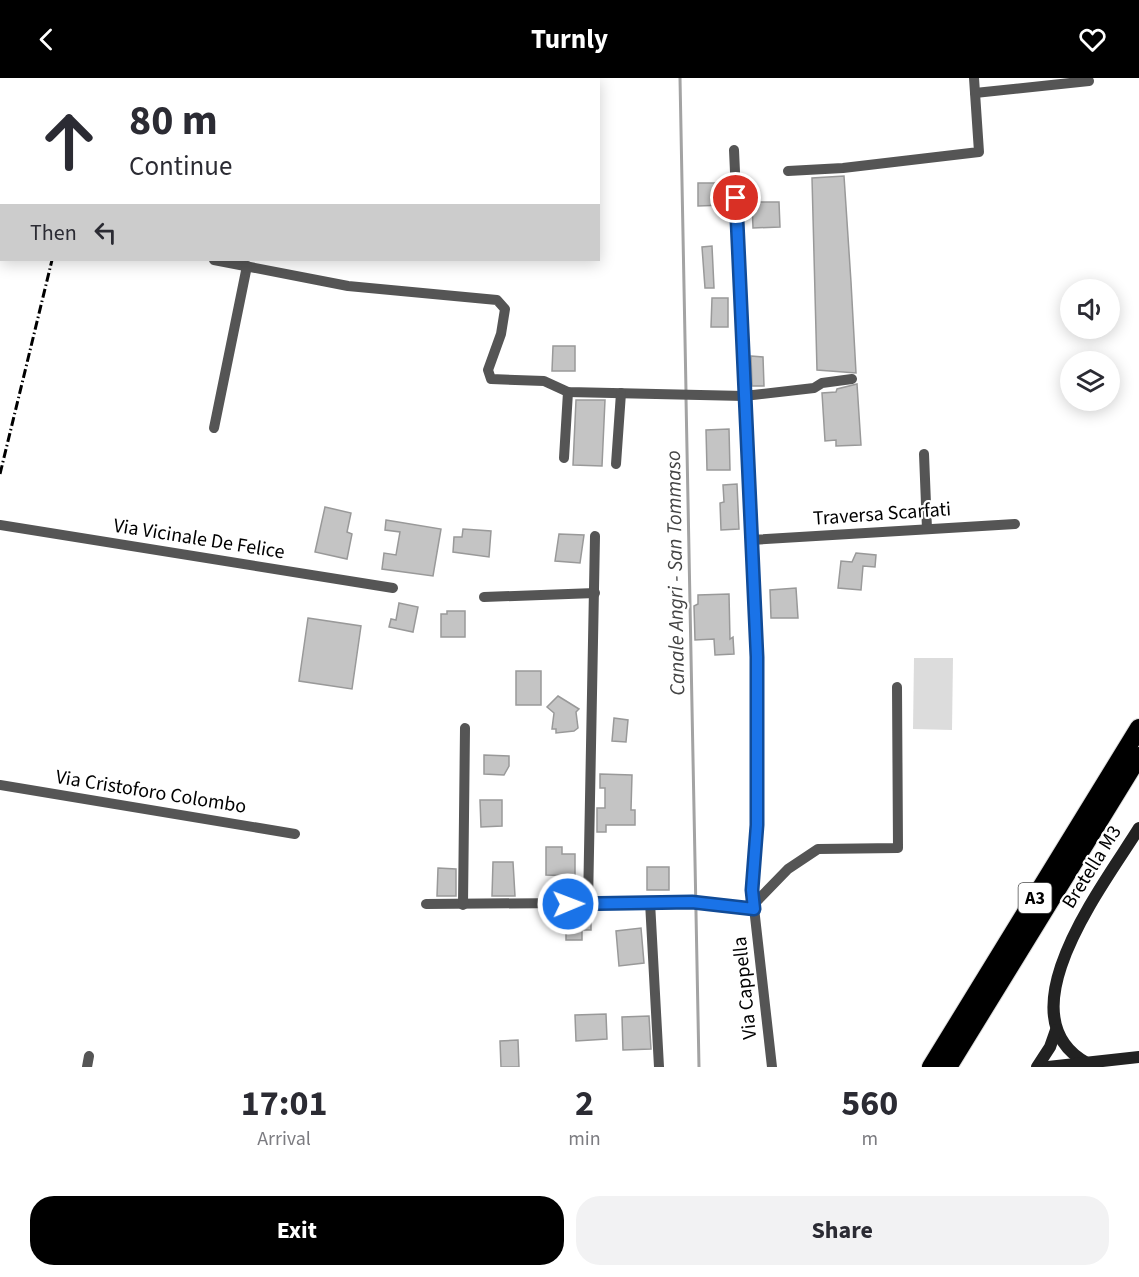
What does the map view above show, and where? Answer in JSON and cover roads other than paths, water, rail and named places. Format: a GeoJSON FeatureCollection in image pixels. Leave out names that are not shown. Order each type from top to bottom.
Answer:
{"type":"FeatureCollection","features":[{"type":"Feature","properties":{"kind":"highway","name":"A3"},"geometry":{"type":"LineString","coordinates":[[931,1067],[1139,728]]}},
{"type":"Feature","properties":{"kind":"highway","name":"A3"},"geometry":{"type":"LineString","coordinates":[[948,1067],[1139,756]]}},
{"type":"Feature","properties":{"kind":"street"},"geometry":{"type":"LineString","coordinates":[[788,171],[843,168],[980,152],[974,78]]}},
{"type":"Feature","properties":{"kind":"street"},"geometry":{"type":"LineString","coordinates":[[975,93],[1089,81]]}},
{"type":"Feature","properties":{"kind":"street","name":"Via Cappella"},"geometry":{"type":"LineString","coordinates":[[734,150],[757,657],[754,906],[772,1067]]}},
{"type":"Feature","properties":{"kind":"street"},"geometry":{"type":"LineString","coordinates":[[220,261],[348,286],[497,300],[506,309],[488,375],[491,378],[544,381],[568,392],[744,396],[814,388],[822,383],[852,379]]}},
{"type":"Feature","properties":{"kind":"street"},"geometry":{"type":"LineString","coordinates":[[214,428],[247,266]]}},
{"type":"Feature","properties":{"kind":"street"},"geometry":{"type":"LineString","coordinates":[[564,458],[568,392]]}},
{"type":"Feature","properties":{"kind":"street"},"geometry":{"type":"LineString","coordinates":[[616,464],[621,393]]}},
{"type":"Feature","properties":{"kind":"street"},"geometry":{"type":"LineString","coordinates":[[924,454],[927,529]]}},
{"type":"Feature","properties":{"kind":"street","name":"Traversa Scarfati"},"geometry":{"type":"LineString","coordinates":[[751,540],[1015,524]]}},
{"type":"Feature","properties":{"kind":"street","name":"Via Vicinale De Felice"},"geometry":{"type":"LineString","coordinates":[[0,525],[393,588]]}},
{"type":"Feature","properties":{"kind":"street"},"geometry":{"type":"LineString","coordinates":[[588,904],[595,536]]}},
{"type":"Feature","properties":{"kind":"street"},"geometry":{"type":"LineString","coordinates":[[484,597],[595,593]]}},
{"type":"Feature","properties":{"kind":"street"},"geometry":{"type":"LineString","coordinates":[[426,904],[697,902],[754,906],[781,876],[818,849],[898,848],[897,687]]}},
{"type":"Feature","properties":{"kind":"street"},"geometry":{"type":"LineString","coordinates":[[463,905],[465,728]]}},
{"type":"Feature","properties":{"kind":"street","name":"Via Cristoforo Colombo"},"geometry":{"type":"LineString","coordinates":[[0,785],[296,834]]}},
{"type":"Feature","properties":{"kind":"street","name":"Bretella M3"},"geometry":{"type":"LineString","coordinates":[[1052,1066],[1060,1057],[1055,1040],[1055,995],[1066,950],[1139,828]]}},
{"type":"Feature","properties":{"kind":"street"},"geometry":{"type":"LineString","coordinates":[[650,902],[659,1067]]}},
{"type":"Feature","properties":{"kind":"street"},"geometry":{"type":"LineString","coordinates":[[1037,1067],[1055,1040],[1087,1063]]}},
{"type":"Feature","properties":{"kind":"street"},"geometry":{"type":"LineString","coordinates":[[1052,1066],[1139,1057]]}},
{"type":"Feature","properties":{"kind":"waterway","name":"Canale Angri - San Tommaso"},"geometry":{"type":"LineString","coordinates":[[680,78],[686,391]]}},
{"type":"Feature","properties":{"kind":"waterway","name":"Canale Angri - San Tommaso"},"geometry":{"type":"LineString","coordinates":[[686,398],[699,1067]]}},
{"type":"Feature","properties":{"kind":"railway"},"geometry":{"type":"LineString","coordinates":[[0,474],[52,261]]}}]}
